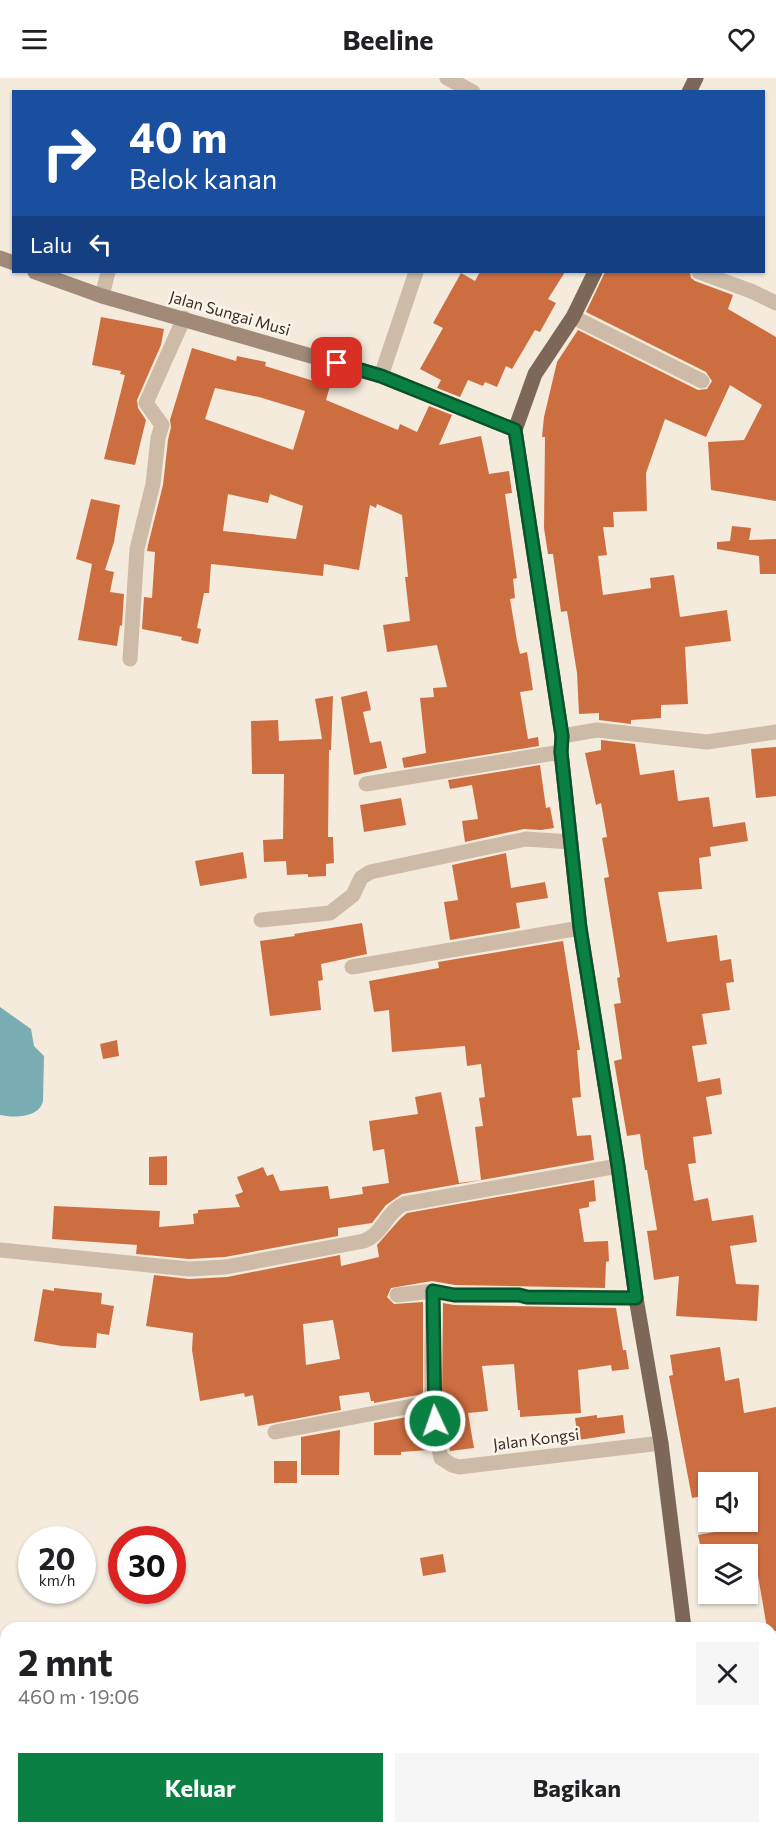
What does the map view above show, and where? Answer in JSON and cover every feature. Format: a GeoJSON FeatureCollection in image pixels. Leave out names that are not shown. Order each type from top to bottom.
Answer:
{"type":"FeatureCollection","features":[{"type":"Feature","properties":{"kind":"main road","name":"Jalan Sungai Musi"},"geometry":{"type":"LineString","coordinates":[[38,273],[102,296],[381,376],[515,430]]}},
{"type":"Feature","properties":{"kind":"main road"},"geometry":{"type":"LineString","coordinates":[[595,273],[573,317],[535,374],[515,430],[562,736],[561,752],[580,928],[618,1166],[636,1298],[661,1443],[683,1622]]}},
{"type":"Feature","properties":{"kind":"street"},"geometry":{"type":"LineString","coordinates":[[447,78],[468,90]]}},
{"type":"Feature","properties":{"kind":"street"},"geometry":{"type":"LineString","coordinates":[[102,296],[108,273]]}},
{"type":"Feature","properties":{"kind":"street"},"geometry":{"type":"LineString","coordinates":[[381,376],[416,273]]}},
{"type":"Feature","properties":{"kind":"street"},"geometry":{"type":"LineString","coordinates":[[702,273],[776,303]]}},
{"type":"Feature","properties":{"kind":"street"},"geometry":{"type":"LineString","coordinates":[[573,317],[702,381]]}},
{"type":"Feature","properties":{"kind":"street"},"geometry":{"type":"LineString","coordinates":[[130,659],[137,549],[153,484],[158,438],[162,425],[146,404],[183,318]]}},
{"type":"Feature","properties":{"kind":"street"},"geometry":{"type":"LineString","coordinates":[[562,736],[597,730],[707,742],[776,732]]}},
{"type":"Feature","properties":{"kind":"street"},"geometry":{"type":"LineString","coordinates":[[366,784],[561,752]]}},
{"type":"Feature","properties":{"kind":"street"},"geometry":{"type":"LineString","coordinates":[[261,920],[330,913],[353,895],[361,878],[370,872],[526,839],[571,842]]}},
{"type":"Feature","properties":{"kind":"street"},"geometry":{"type":"LineString","coordinates":[[352,967],[580,928]]}},
{"type":"Feature","properties":{"kind":"street"},"geometry":{"type":"LineString","coordinates":[[0,1250],[189,1269],[226,1267],[364,1241],[377,1234],[392,1211],[404,1204],[618,1166]]}},
{"type":"Feature","properties":{"kind":"street"},"geometry":{"type":"LineString","coordinates":[[397,1295],[433,1291],[454,1295],[636,1298]]}},
{"type":"Feature","properties":{"kind":"street","name":"Jalan Kongsi"},"geometry":{"type":"LineString","coordinates":[[433,1291],[433,1402],[436,1439],[441,1458],[459,1467],[661,1443]]}},
{"type":"Feature","properties":{"kind":"street"},"geometry":{"type":"LineString","coordinates":[[275,1432],[433,1402]]}},
{"type":"Feature","properties":{"kind":"water"},"geometry":{"type":"Polygon","coordinates":[[[0,1007],[31,1029],[34,1046],[44,1056],[43,1101],[37,1111],[25,1116],[0,1115],[0,1007]]]}},
{"type":"Feature","properties":{"kind":"building"},"geometry":{"type":"Polygon","coordinates":[[[461,273],[475,281],[479,273],[564,273],[548,299],[556,303],[540,332],[535,330],[512,369],[506,366],[497,387],[485,382],[483,386],[468,380],[460,397],[437,388],[441,380],[420,369],[443,328],[433,323],[461,273]]]}},
{"type":"Feature","properties":{"kind":"building"},"geometry":{"type":"Polygon","coordinates":[[[605,273],[690,273],[691,278],[695,281],[733,295],[728,309],[776,337],[776,501],[711,490],[708,442],[744,440],[762,405],[730,385],[706,437],[665,419],[646,473],[647,511],[613,512],[614,527],[603,527],[607,555],[598,556],[603,595],[651,588],[650,578],[674,575],[680,617],[727,610],[731,641],[685,647],[688,704],[661,705],[661,718],[631,720],[631,724],[599,720],[599,713],[579,714],[577,673],[567,611],[561,612],[553,554],[548,554],[544,528],[545,437],[542,437],[544,417],[557,362],[578,330],[698,390],[707,389],[712,381],[706,372],[586,312],[605,273]]]}},
{"type":"Feature","properties":{"kind":"building"},"geometry":{"type":"Polygon","coordinates":[[[101,317],[164,329],[161,345],[137,400],[138,408],[146,420],[135,465],[104,459],[125,375],[120,374],[121,371],[92,365],[101,317]]]}},
{"type":"Feature","properties":{"kind":"building"},"geometry":{"type":"Polygon","coordinates":[[[192,348],[236,361],[237,356],[266,362],[265,366],[330,386],[326,400],[398,430],[400,424],[417,432],[429,406],[452,415],[439,445],[481,436],[489,474],[509,471],[512,493],[505,494],[517,578],[513,579],[515,598],[510,599],[520,654],[527,652],[533,690],[520,692],[528,739],[538,737],[539,746],[404,768],[402,758],[426,753],[420,698],[434,697],[433,688],[447,687],[437,645],[387,652],[383,625],[410,621],[405,577],[408,577],[402,515],[377,504],[376,508],[370,505],[359,570],[324,564],[323,576],[211,564],[209,593],[204,593],[197,628],[201,629],[198,644],[181,640],[182,637],[142,629],[144,597],[152,598],[155,552],[147,551],[163,485],[170,420],[192,348]],[[215,388],[205,419],[293,450],[305,411],[259,397],[215,388]],[[228,494],[223,531],[296,539],[303,506],[270,494],[268,503],[228,494]]]}},
{"type":"Feature","properties":{"kind":"building"},"geometry":{"type":"Polygon","coordinates":[[[91,499],[120,505],[114,542],[105,570],[114,572],[110,592],[124,594],[122,626],[120,625],[117,646],[78,640],[92,564],[76,559],[91,499]]]}},
{"type":"Feature","properties":{"kind":"building"},"geometry":{"type":"Polygon","coordinates":[[[732,526],[751,528],[749,540],[776,539],[776,574],[760,574],[759,556],[717,549],[717,542],[730,541],[732,526]]]}},
{"type":"Feature","properties":{"kind":"building"},"geometry":{"type":"Polygon","coordinates":[[[367,691],[371,710],[363,712],[370,743],[381,741],[387,768],[354,775],[341,697],[367,691]]]}},
{"type":"Feature","properties":{"kind":"building"},"geometry":{"type":"Polygon","coordinates":[[[333,696],[331,750],[329,750],[328,837],[333,837],[334,863],[326,864],[326,876],[287,875],[286,861],[264,862],[263,840],[283,839],[284,774],[252,774],[251,721],[278,720],[279,741],[322,739],[315,699],[333,696]]]}},
{"type":"Feature","properties":{"kind":"building"},"geometry":{"type":"Polygon","coordinates":[[[601,740],[635,744],[640,775],[674,770],[678,801],[709,797],[713,827],[745,822],[748,841],[710,847],[711,856],[699,858],[702,889],[658,892],[667,942],[717,935],[720,961],[731,959],[734,982],[726,983],[730,1010],[702,1014],[707,1044],[692,1046],[698,1082],[720,1078],[722,1094],[706,1097],[712,1134],[693,1137],[696,1163],[688,1164],[694,1201],[708,1198],[712,1221],[753,1215],[757,1242],[730,1246],[736,1284],[759,1285],[757,1321],[676,1316],[679,1276],[654,1280],[647,1231],[657,1230],[647,1170],[645,1170],[640,1134],[627,1136],[614,1061],[622,1059],[614,1004],[621,1003],[617,978],[620,977],[604,878],[609,877],[602,838],[607,837],[601,803],[596,805],[585,753],[601,750],[601,740]]]}},
{"type":"Feature","properties":{"kind":"building"},"geometry":{"type":"Polygon","coordinates":[[[776,747],[776,796],[756,798],[751,749],[776,747]]]}},
{"type":"Feature","properties":{"kind":"building"},"geometry":{"type":"Polygon","coordinates":[[[540,765],[546,808],[550,807],[554,828],[524,829],[465,842],[462,821],[478,819],[472,785],[450,789],[448,780],[540,765]]]}},
{"type":"Feature","properties":{"kind":"building"},"geometry":{"type":"Polygon","coordinates":[[[401,798],[406,825],[364,832],[360,805],[401,798]]]}},
{"type":"Feature","properties":{"kind":"building"},"geometry":{"type":"Polygon","coordinates":[[[243,852],[247,878],[200,886],[195,861],[243,852]]]}},
{"type":"Feature","properties":{"kind":"building"},"geometry":{"type":"Polygon","coordinates":[[[506,853],[511,888],[545,882],[548,898],[516,903],[520,928],[450,940],[444,902],[458,900],[452,865],[506,853]]]}},
{"type":"Feature","properties":{"kind":"building"},"geometry":{"type":"Polygon","coordinates":[[[362,923],[367,954],[321,964],[323,980],[318,981],[321,1010],[270,1016],[260,941],[362,923]]]}},
{"type":"Feature","properties":{"kind":"building"},"geometry":{"type":"Polygon","coordinates":[[[563,941],[580,1050],[577,1050],[581,1097],[572,1098],[577,1136],[591,1135],[594,1160],[402,1194],[386,1205],[372,1223],[338,1228],[338,1236],[225,1257],[189,1259],[136,1254],[137,1245],[52,1239],[54,1206],[160,1211],[159,1227],[194,1224],[193,1214],[198,1213],[198,1210],[240,1207],[235,1195],[243,1192],[237,1177],[263,1167],[267,1176],[273,1174],[280,1191],[328,1186],[330,1199],[363,1194],[362,1187],[389,1183],[384,1149],[373,1151],[369,1121],[418,1114],[415,1097],[441,1092],[459,1183],[481,1180],[475,1127],[483,1126],[479,1098],[485,1097],[481,1064],[467,1066],[465,1046],[392,1052],[389,1010],[374,1012],[369,981],[439,968],[438,962],[563,941]]]}},
{"type":"Feature","properties":{"kind":"building"},"geometry":{"type":"Polygon","coordinates":[[[117,1040],[119,1056],[103,1059],[100,1044],[117,1040]]]}},
{"type":"Feature","properties":{"kind":"building"},"geometry":{"type":"Polygon","coordinates":[[[167,1156],[167,1185],[149,1185],[149,1157],[167,1156]]]}},
{"type":"Feature","properties":{"kind":"building"},"geometry":{"type":"Polygon","coordinates":[[[594,1180],[596,1201],[589,1202],[589,1207],[579,1209],[584,1242],[608,1241],[609,1261],[606,1262],[605,1288],[455,1285],[432,1281],[391,1288],[387,1297],[394,1304],[423,1302],[423,1394],[374,1403],[371,1401],[369,1392],[339,1396],[341,1410],[258,1426],[253,1395],[245,1397],[244,1393],[200,1401],[192,1350],[193,1333],[146,1326],[154,1275],[189,1279],[227,1277],[340,1255],[341,1266],[379,1257],[377,1245],[407,1213],[594,1180]],[[333,1320],[303,1324],[306,1365],[340,1359],[333,1320]]]}},
{"type":"Feature","properties":{"kind":"building"},"geometry":{"type":"Polygon","coordinates":[[[54,1288],[102,1293],[101,1304],[114,1306],[109,1335],[97,1333],[96,1348],[62,1346],[34,1341],[43,1289],[54,1291],[54,1288]]]}},
{"type":"Feature","properties":{"kind":"building"},"geometry":{"type":"Polygon","coordinates":[[[443,1303],[616,1308],[623,1350],[626,1350],[629,1369],[612,1371],[611,1365],[578,1370],[581,1413],[520,1417],[514,1364],[482,1366],[488,1411],[468,1413],[474,1448],[450,1451],[442,1395],[443,1303]]]}},
{"type":"Feature","properties":{"kind":"building"},"geometry":{"type":"Polygon","coordinates":[[[720,1347],[725,1381],[739,1378],[744,1413],[776,1407],[776,1622],[766,1622],[758,1576],[758,1544],[700,1544],[698,1535],[714,1532],[758,1532],[758,1472],[698,1472],[698,1497],[692,1498],[669,1376],[673,1375],[670,1355],[720,1347]]]}},
{"type":"Feature","properties":{"kind":"building"},"geometry":{"type":"Polygon","coordinates":[[[424,1414],[429,1450],[401,1452],[401,1455],[374,1455],[374,1423],[424,1414]]]}},
{"type":"Feature","properties":{"kind":"building"},"geometry":{"type":"Polygon","coordinates":[[[597,1415],[597,1418],[623,1415],[625,1433],[578,1440],[575,1418],[597,1415]]]}},
{"type":"Feature","properties":{"kind":"building"},"geometry":{"type":"Polygon","coordinates":[[[340,1430],[339,1475],[301,1475],[301,1437],[340,1430]]]}},
{"type":"Feature","properties":{"kind":"building"},"geometry":{"type":"Polygon","coordinates":[[[274,1461],[297,1461],[297,1483],[274,1483],[274,1461]]]}},
{"type":"Feature","properties":{"kind":"building"},"geometry":{"type":"Polygon","coordinates":[[[443,1554],[446,1572],[423,1576],[420,1558],[443,1554]]]}},
{"type":"Feature","properties":{"kind":"route"},"geometry":{"type":"LineString","coordinates":[[337,363],[381,376],[515,430],[562,736],[561,752],[580,928],[618,1166],[636,1298],[454,1295],[433,1291],[435,1421]]}}]}
